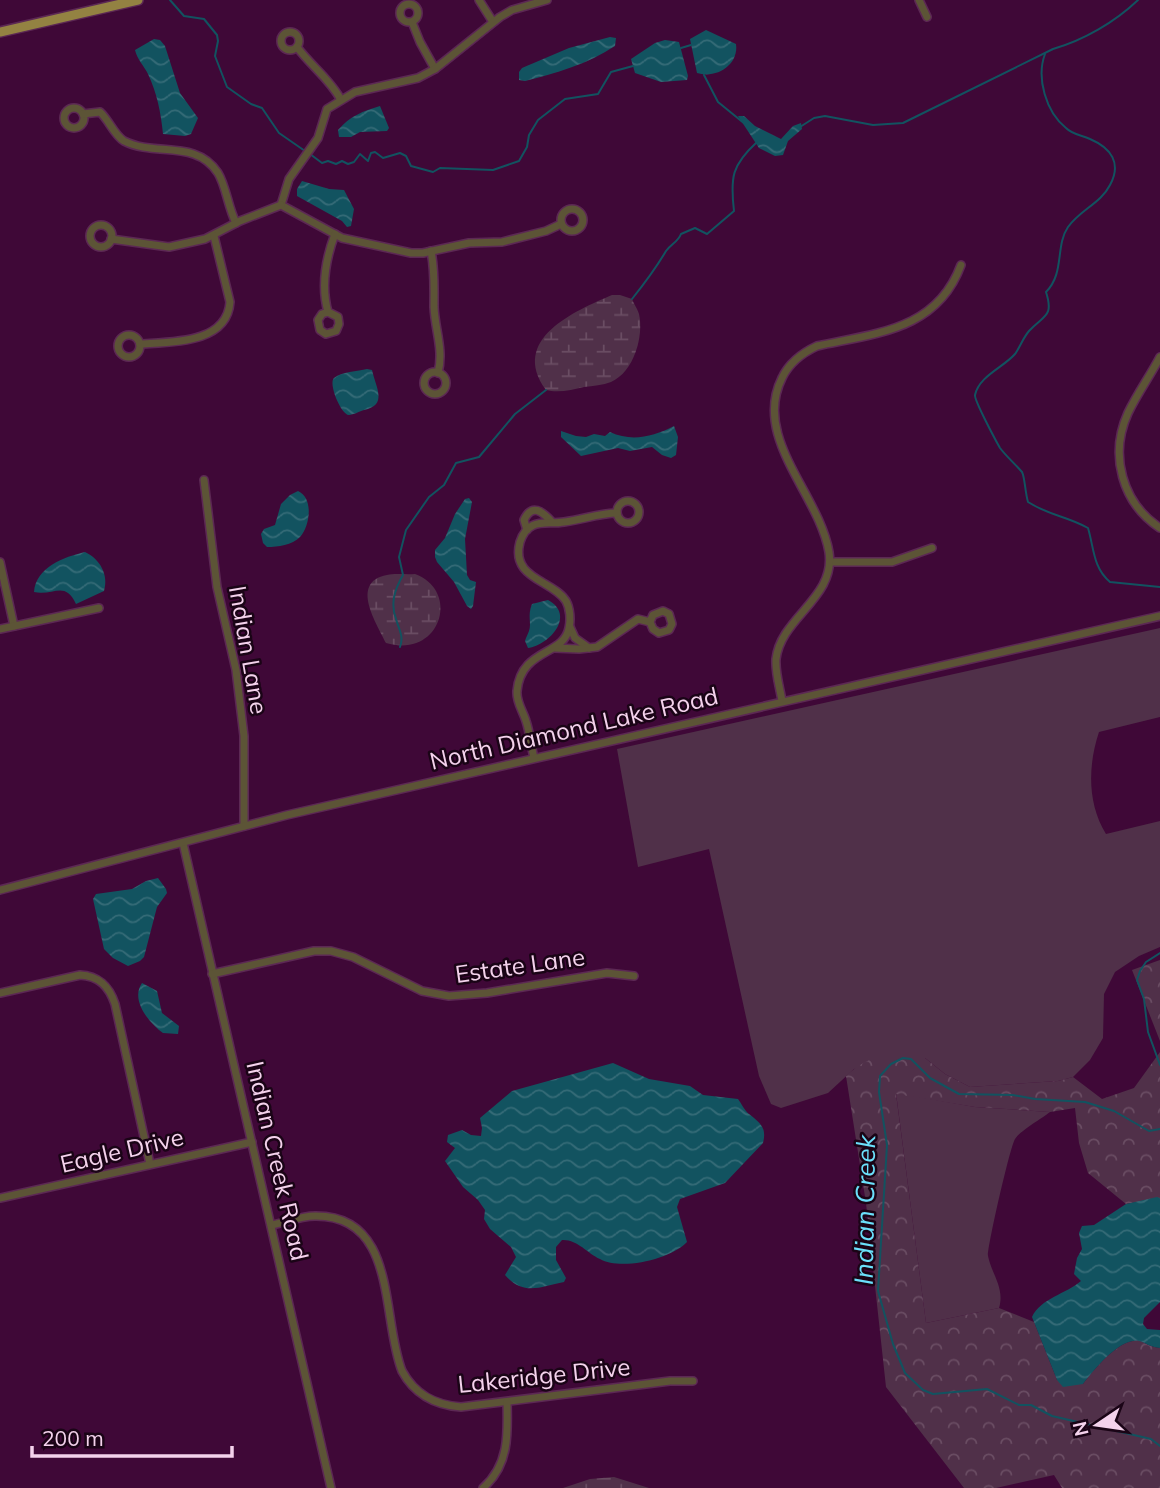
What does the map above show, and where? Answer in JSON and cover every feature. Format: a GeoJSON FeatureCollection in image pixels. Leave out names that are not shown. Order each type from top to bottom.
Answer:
{"type":"FeatureCollection","features":[{"type":"Feature","properties":{"kind":"main road"},"geometry":{"type":"LineString","coordinates":[[0,32],[137,0]]}},
{"type":"Feature","properties":{"kind":"street"},"geometry":{"type":"LineString","coordinates":[[479,0],[493,22]]}},
{"type":"Feature","properties":{"kind":"street"},"geometry":{"type":"LineString","coordinates":[[281,205],[284,190],[299,163],[318,138],[327,109],[355,92],[418,78],[450,59],[493,22],[512,10],[547,0]]}},
{"type":"Feature","properties":{"kind":"street"},"geometry":{"type":"LineString","coordinates":[[919,0],[928,17]]}},
{"type":"Feature","properties":{"kind":"street"},"geometry":{"type":"LineString","coordinates":[[412,22],[435,69]]}},
{"type":"Feature","properties":{"kind":"street"},"geometry":{"type":"LineString","coordinates":[[297,47],[332,84],[341,100]]}},
{"type":"Feature","properties":{"kind":"street"},"geometry":{"type":"LineString","coordinates":[[83,114],[100,112],[126,142],[157,149],[188,151],[200,156],[219,174],[228,208],[236,223]]}},
{"type":"Feature","properties":{"kind":"street"},"geometry":{"type":"LineString","coordinates":[[111,239],[169,247],[214,236],[236,223],[281,205]]}},
{"type":"Feature","properties":{"kind":"street"},"geometry":{"type":"LineString","coordinates":[[281,205],[342,238],[411,253],[470,243],[502,242],[546,231],[561,224]]}},
{"type":"Feature","properties":{"kind":"street"},"geometry":{"type":"LineString","coordinates":[[328,312],[326,273],[335,234]]}},
{"type":"Feature","properties":{"kind":"street"},"geometry":{"type":"LineString","coordinates":[[140,344],[174,342],[197,337],[222,325],[229,312],[230,302],[214,236]]}},
{"type":"Feature","properties":{"kind":"street"},"geometry":{"type":"LineString","coordinates":[[431,251],[436,273],[434,308],[441,351],[438,373]]}},
{"type":"Feature","properties":{"kind":"street"},"geometry":{"type":"LineString","coordinates":[[782,701],[776,669],[780,644],[814,601],[826,579],[830,562],[823,531],[780,441],[774,420],[776,390],[789,366],[807,351],[817,346],[887,331],[922,315],[942,301],[954,284],[961,265]]}},
{"type":"Feature","properties":{"kind":"street"},"geometry":{"type":"LineString","coordinates":[[1160,357],[1135,400],[1123,426],[1119,443],[1119,461],[1124,482],[1143,515],[1160,528]]}},
{"type":"Feature","properties":{"kind":"street"},"geometry":{"type":"LineString","coordinates":[[1150,376],[1160,381]]}},
{"type":"Feature","properties":{"kind":"street","name":"Indian Lane"},"geometry":{"type":"LineString","coordinates":[[204,480],[217,587],[236,670],[241,710],[244,736],[244,826]]}},
{"type":"Feature","properties":{"kind":"street"},"geometry":{"type":"LineString","coordinates":[[527,530],[524,520],[527,512],[533,510],[544,513],[552,522]]}},
{"type":"Feature","properties":{"kind":"street"},"geometry":{"type":"LineString","coordinates":[[589,648],[575,638],[570,627],[566,602],[561,595],[524,569],[519,548],[527,530],[543,521],[563,523],[617,513]]}},
{"type":"Feature","properties":{"kind":"street"},"geometry":{"type":"LineString","coordinates":[[830,562],[892,562],[932,548]]}},
{"type":"Feature","properties":{"kind":"street"},"geometry":{"type":"LineString","coordinates":[[0,562],[13,626]]}},
{"type":"Feature","properties":{"kind":"street"},"geometry":{"type":"LineString","coordinates":[[0,629],[99,608]]}},
{"type":"Feature","properties":{"kind":"street","name":"North Diamond Lake Road"},"geometry":{"type":"LineString","coordinates":[[0,890],[244,826],[1160,616]]}},
{"type":"Feature","properties":{"kind":"street"},"geometry":{"type":"LineString","coordinates":[[553,648],[597,647],[638,619],[650,622]]}},
{"type":"Feature","properties":{"kind":"street"},"geometry":{"type":"LineString","coordinates":[[534,758],[526,719],[517,699],[517,690],[523,670],[530,660],[553,648],[570,627]]}},
{"type":"Feature","properties":{"kind":"street","name":"Indian Creek Road"},"geometry":{"type":"LineString","coordinates":[[183,843],[331,1488]]}},
{"type":"Feature","properties":{"kind":"street","name":"Estate Lane"},"geometry":{"type":"LineString","coordinates":[[212,974],[314,951],[331,951],[363,960],[422,992],[449,996],[487,993],[607,973],[634,976]]}},
{"type":"Feature","properties":{"kind":"street"},"geometry":{"type":"LineString","coordinates":[[0,993],[80,975],[96,979],[109,990],[115,1004],[150,1164]]}},
{"type":"Feature","properties":{"kind":"street","name":"Eagle Drive"},"geometry":{"type":"LineString","coordinates":[[0,1198],[252,1142]]}},
{"type":"Feature","properties":{"kind":"street","name":"Lakeridge Drive"},"geometry":{"type":"LineString","coordinates":[[272,1225],[307,1216],[323,1216],[342,1221],[361,1233],[379,1258],[399,1363],[412,1386],[434,1402],[450,1406],[507,1402],[670,1381],[693,1381]]}},
{"type":"Feature","properties":{"kind":"street"},"geometry":{"type":"LineString","coordinates":[[483,1488],[498,1471],[504,1457],[508,1434],[507,1402]]}},
{"type":"Feature","properties":{"kind":"green space"},"geometry":{"type":"Polygon","coordinates":[[[612,295],[632,299],[639,314],[640,332],[636,352],[626,370],[605,384],[565,391],[546,390],[537,372],[536,356],[541,342],[551,329],[565,319],[612,295]]]}},
{"type":"Feature","properties":{"kind":"green space"},"geometry":{"type":"Polygon","coordinates":[[[415,574],[429,583],[438,594],[441,608],[438,621],[431,633],[420,641],[405,645],[386,643],[372,615],[368,595],[370,586],[376,579],[387,575],[415,574]]]}},
{"type":"Feature","properties":{"kind":"green space"},"geometry":{"type":"Polygon","coordinates":[[[1160,628],[1160,717],[1099,732],[1091,784],[1095,810],[1106,834],[1160,821],[1160,947],[1139,956],[1115,972],[1104,994],[1103,1038],[1090,1060],[1073,1077],[1058,1081],[970,1087],[945,1074],[925,1058],[854,1069],[828,1093],[781,1108],[771,1104],[759,1076],[709,849],[638,867],[617,749],[1160,628]]]}},
{"type":"Feature","properties":{"kind":"green space"},"geometry":{"type":"Polygon","coordinates":[[[1160,960],[1160,1041],[1132,970],[1160,960]]]}},
{"type":"Feature","properties":{"kind":"green space"},"geometry":{"type":"Polygon","coordinates":[[[904,1052],[925,1058],[945,1074],[970,1087],[1058,1081],[1073,1077],[1102,1099],[1134,1088],[1160,1052],[1160,1198],[1126,1204],[1088,1173],[1079,1143],[1075,1108],[1050,1112],[975,1107],[896,1094],[926,1323],[999,1308],[1034,1322],[1057,1380],[1083,1384],[1108,1356],[1123,1344],[1139,1341],[1160,1348],[1160,1488],[1062,1488],[1054,1475],[996,1488],[964,1488],[886,1387],[866,1203],[846,1076],[872,1059],[904,1052]]]}},
{"type":"Feature","properties":{"kind":"green space"},"geometry":{"type":"Polygon","coordinates":[[[896,1093],[975,1107],[1050,1112],[1015,1139],[1009,1160],[988,1256],[999,1288],[999,1308],[926,1323],[896,1093]]]}},
{"type":"Feature","properties":{"kind":"green space"},"geometry":{"type":"Polygon","coordinates":[[[614,1477],[649,1488],[563,1488],[590,1479],[614,1477]]]}},
{"type":"Feature","properties":{"kind":"water"},"geometry":{"type":"Polygon","coordinates":[[[706,30],[736,44],[736,52],[730,64],[712,74],[697,73],[690,39],[706,30]]]}},
{"type":"Feature","properties":{"kind":"water"},"geometry":{"type":"Polygon","coordinates":[[[610,37],[616,38],[615,46],[594,58],[548,75],[519,80],[522,68],[569,48],[610,37]]]}},
{"type":"Feature","properties":{"kind":"water"},"geometry":{"type":"Polygon","coordinates":[[[154,39],[160,40],[165,46],[180,93],[198,118],[191,134],[163,134],[154,88],[135,50],[154,39]]]}},
{"type":"Feature","properties":{"kind":"water"},"geometry":{"type":"Polygon","coordinates":[[[665,40],[679,42],[687,80],[661,82],[635,73],[631,59],[655,43],[665,40]]]}},
{"type":"Feature","properties":{"kind":"water"},"geometry":{"type":"Polygon","coordinates":[[[380,106],[389,128],[387,131],[360,132],[351,137],[339,137],[338,130],[347,121],[380,106]]]}},
{"type":"Feature","properties":{"kind":"water"},"geometry":{"type":"Polygon","coordinates":[[[738,116],[744,116],[755,126],[781,139],[793,126],[801,123],[802,129],[788,141],[783,155],[775,156],[759,148],[738,116]]]}},
{"type":"Feature","properties":{"kind":"water"},"geometry":{"type":"Polygon","coordinates":[[[302,181],[329,189],[344,190],[354,209],[351,226],[347,227],[342,221],[297,196],[297,189],[302,181]]]}},
{"type":"Feature","properties":{"kind":"water"},"geometry":{"type":"Polygon","coordinates":[[[372,370],[378,389],[378,400],[371,408],[346,414],[334,392],[334,378],[372,370]]]}},
{"type":"Feature","properties":{"kind":"water"},"geometry":{"type":"Polygon","coordinates":[[[674,426],[678,437],[676,455],[671,458],[652,447],[630,451],[618,448],[581,456],[561,437],[561,431],[586,437],[594,434],[605,436],[610,432],[626,437],[642,437],[674,426]]]}},
{"type":"Feature","properties":{"kind":"water"},"geometry":{"type":"Polygon","coordinates":[[[298,491],[306,500],[309,512],[303,532],[297,540],[289,544],[267,547],[261,534],[264,529],[275,525],[281,504],[298,491]]]}},
{"type":"Feature","properties":{"kind":"water"},"geometry":{"type":"Polygon","coordinates":[[[469,498],[472,502],[465,539],[467,575],[470,580],[476,582],[471,609],[435,557],[435,550],[445,538],[455,514],[465,499],[469,498]]]}},
{"type":"Feature","properties":{"kind":"water"},"geometry":{"type":"Polygon","coordinates":[[[85,552],[102,568],[104,591],[76,604],[68,593],[63,591],[34,592],[40,576],[52,564],[85,552]]]}},
{"type":"Feature","properties":{"kind":"water"},"geometry":{"type":"Polygon","coordinates":[[[548,600],[560,613],[560,621],[544,641],[528,648],[525,641],[530,628],[532,604],[548,600]]]}},
{"type":"Feature","properties":{"kind":"water"},"geometry":{"type":"Polygon","coordinates":[[[158,878],[167,893],[157,907],[144,957],[128,966],[113,958],[104,949],[93,899],[96,894],[132,889],[158,878]]]}},
{"type":"Feature","properties":{"kind":"water"},"geometry":{"type":"Polygon","coordinates":[[[142,983],[157,991],[162,1013],[179,1026],[178,1034],[163,1033],[147,1017],[138,997],[142,983]]]}},
{"type":"Feature","properties":{"kind":"water"},"geometry":{"type":"Polygon","coordinates":[[[613,1063],[649,1079],[690,1086],[703,1095],[738,1099],[762,1126],[763,1143],[725,1183],[680,1199],[677,1207],[687,1242],[670,1254],[620,1264],[600,1259],[577,1244],[562,1240],[556,1247],[556,1260],[566,1278],[564,1282],[540,1288],[518,1286],[505,1275],[516,1257],[511,1247],[490,1229],[484,1219],[485,1210],[463,1187],[445,1161],[455,1148],[447,1142],[448,1135],[462,1130],[481,1136],[480,1118],[512,1091],[613,1063]]]}},
{"type":"Feature","properties":{"kind":"water"},"geometry":{"type":"Polygon","coordinates":[[[1160,1198],[1160,1302],[1144,1318],[1143,1324],[1147,1329],[1160,1330],[1160,1348],[1139,1341],[1123,1344],[1108,1356],[1083,1384],[1063,1387],[1057,1380],[1032,1317],[1041,1305],[1081,1281],[1074,1274],[1082,1249],[1079,1233],[1082,1226],[1094,1225],[1126,1204],[1160,1198]]]}},
{"type":"Feature","properties":{"kind":"waterway"},"geometry":{"type":"LineString","coordinates":[[170,0],[184,16],[204,19],[217,35],[215,56],[227,87],[251,104],[262,108],[279,133],[305,151]]}},
{"type":"Feature","properties":{"kind":"waterway"},"geometry":{"type":"LineString","coordinates":[[800,127],[814,118],[825,116],[873,125],[903,123],[1087,35],[1119,16],[1138,0]]}},
{"type":"Feature","properties":{"kind":"waterway"},"geometry":{"type":"LineString","coordinates":[[681,48],[691,45]]}},
{"type":"Feature","properties":{"kind":"waterway","name":"Indian Creek"},"geometry":{"type":"LineString","coordinates":[[1045,54],[1042,84],[1053,113],[1069,130],[1104,147],[1112,157],[1115,170],[1106,191],[1073,221],[1064,234],[1056,276],[1046,292],[1049,306],[1046,315],[1029,331],[1015,354],[981,382],[975,395],[1000,448],[1022,472],[1028,502],[1088,528],[1097,564],[1110,582],[1160,587]]}},
{"type":"Feature","properties":{"kind":"waterway"},"geometry":{"type":"LineString","coordinates":[[310,154],[322,163],[328,161],[336,164],[342,161],[348,164],[354,162],[360,154],[368,161],[371,153],[375,152],[383,158],[400,153],[406,156],[411,166],[433,172],[440,168],[493,170],[519,161],[538,120],[565,99],[598,94],[611,72],[633,66]]}},
{"type":"Feature","properties":{"kind":"waterway"},"geometry":{"type":"LineString","coordinates":[[704,75],[718,102],[745,124]]}},
{"type":"Feature","properties":{"kind":"waterway"},"geometry":{"type":"LineString","coordinates":[[632,299],[681,234],[695,228],[707,234],[734,211],[732,189],[735,172],[742,158],[757,142]]}},
{"type":"Feature","properties":{"kind":"waterway"},"geometry":{"type":"LineString","coordinates":[[400,647],[401,636],[393,602],[403,575],[399,557],[406,530],[429,497],[444,485],[456,463],[479,457],[515,414],[546,390]]}},
{"type":"Feature","properties":{"kind":"waterway","name":"Indian Creek"},"geometry":{"type":"LineString","coordinates":[[1160,953],[1146,962],[1137,980],[1144,999],[1148,1032],[1160,1065]]}},
{"type":"Feature","properties":{"kind":"waterway","name":"Indian Creek"},"geometry":{"type":"LineString","coordinates":[[1160,1129],[1149,1131],[1114,1111],[1085,1102],[1013,1095],[959,1094],[930,1078],[911,1059],[903,1058],[891,1064],[880,1076],[879,1092],[887,1145],[878,1291],[893,1344],[905,1373],[923,1390],[933,1394],[987,1389],[1019,1405],[1031,1405],[1052,1416],[1151,1439],[1160,1446]]}}]}
